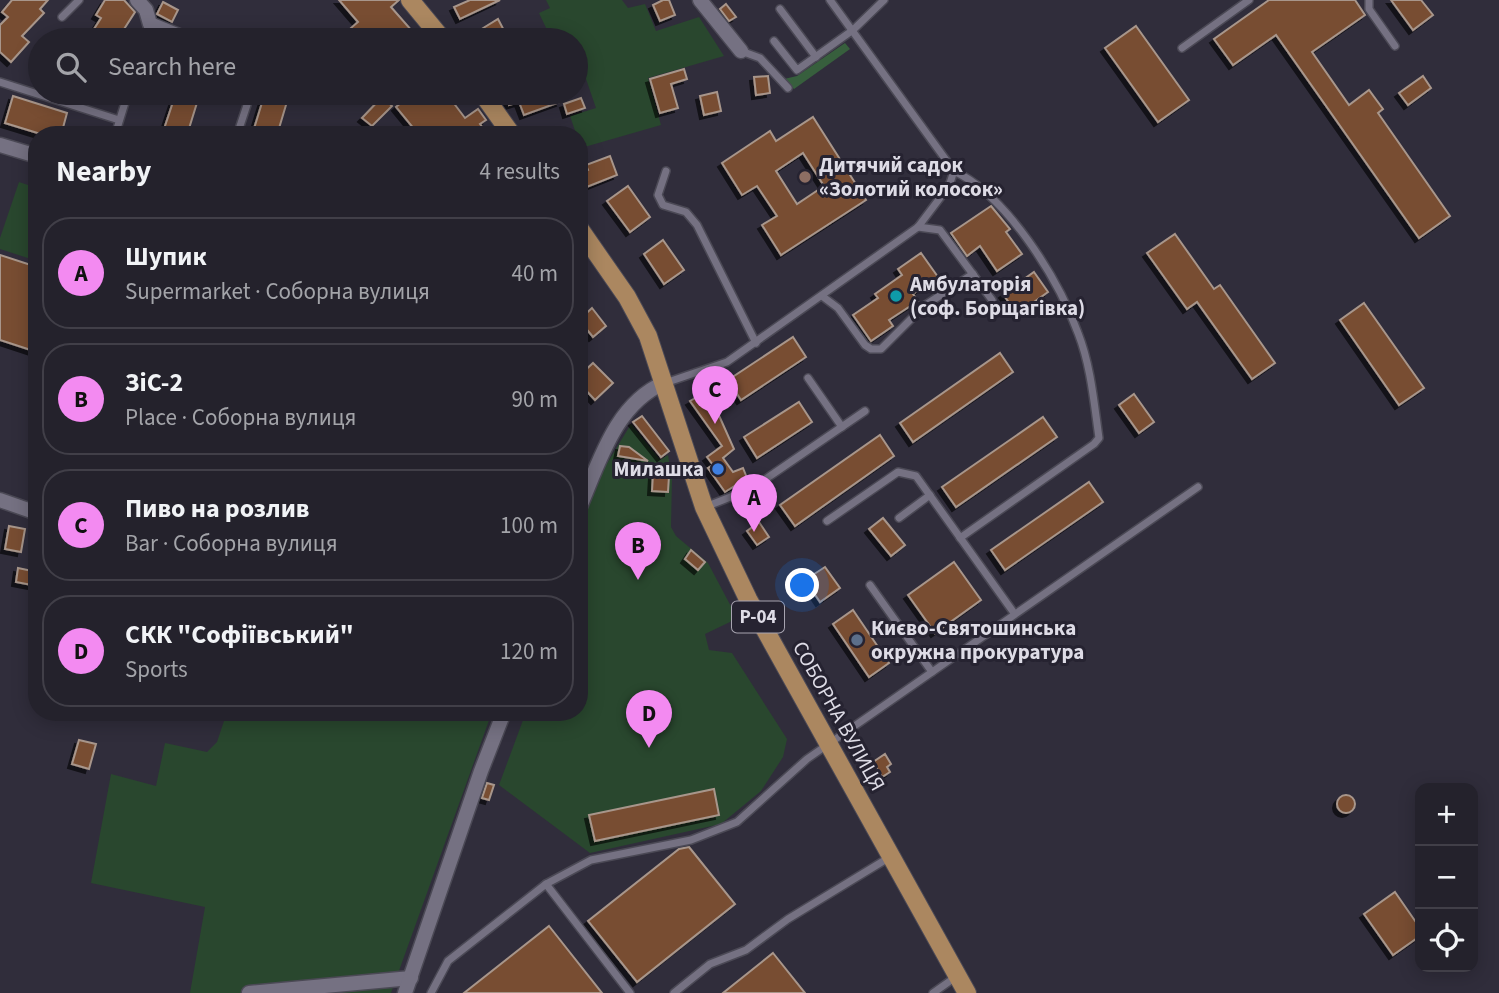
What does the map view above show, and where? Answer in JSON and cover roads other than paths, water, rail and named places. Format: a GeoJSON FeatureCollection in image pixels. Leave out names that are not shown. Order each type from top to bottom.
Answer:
{"type":"FeatureCollection","features":[{"type":"Feature","properties":{"kind":"main road"},"geometry":{"type":"LineString","coordinates":[[410,0],[433,28]]}},
{"type":"Feature","properties":{"kind":"main road"},"geometry":{"type":"LineString","coordinates":[[491,105],[506,126]]}},
{"type":"Feature","properties":{"kind":"main road","name":"СОБОРНА ВУЛИЦЯ"},"geometry":{"type":"LineString","coordinates":[[588,241],[638,315],[664,383],[704,507],[748,599],[967,993]]}},
{"type":"Feature","properties":{"kind":"street"},"geometry":{"type":"LineString","coordinates":[[137,0],[146,9],[149,24],[159,28]]}},
{"type":"Feature","properties":{"kind":"street"},"geometry":{"type":"LineString","coordinates":[[700,0],[741,51]]}},
{"type":"Feature","properties":{"kind":"street"},"geometry":{"type":"LineString","coordinates":[[0,145],[28,153]]}},
{"type":"Feature","properties":{"kind":"street"},"geometry":{"type":"LineString","coordinates":[[588,490],[624,415],[641,395],[664,383]]}},
{"type":"Feature","properties":{"kind":"street"},"geometry":{"type":"LineString","coordinates":[[0,500],[28,510]]}},
{"type":"Feature","properties":{"kind":"street"},"geometry":{"type":"LineString","coordinates":[[405,993],[481,771],[501,721]]}},
{"type":"Feature","properties":{"kind":"street"},"geometry":{"type":"LineString","coordinates":[[249,993],[411,978]]}},
{"type":"Feature","properties":{"kind":"lane"},"geometry":{"type":"LineString","coordinates":[[62,17],[79,0]]}},
{"type":"Feature","properties":{"kind":"lane"},"geometry":{"type":"LineString","coordinates":[[830,0],[954,171],[986,191],[1008,213],[1078,332],[1089,370],[1099,438],[960,538]]}},
{"type":"Feature","properties":{"kind":"lane"},"geometry":{"type":"LineString","coordinates":[[774,41],[797,70],[853,30],[885,0]]}},
{"type":"Feature","properties":{"kind":"lane"},"geometry":{"type":"LineString","coordinates":[[1182,48],[1249,0]]}},
{"type":"Feature","properties":{"kind":"lane"},"geometry":{"type":"LineString","coordinates":[[1369,0],[1369,9],[1395,46]]}},
{"type":"Feature","properties":{"kind":"lane"},"geometry":{"type":"LineString","coordinates":[[780,9],[816,57]]}},
{"type":"Feature","properties":{"kind":"lane"},"geometry":{"type":"LineString","coordinates":[[148,28],[149,24]]}},
{"type":"Feature","properties":{"kind":"lane"},"geometry":{"type":"LineString","coordinates":[[741,51],[760,58],[788,89]]}},
{"type":"Feature","properties":{"kind":"lane"},"geometry":{"type":"LineString","coordinates":[[0,82],[28,89]]}},
{"type":"Feature","properties":{"kind":"lane"},"geometry":{"type":"LineString","coordinates":[[79,105],[119,120]]}},
{"type":"Feature","properties":{"kind":"lane"},"geometry":{"type":"LineString","coordinates":[[117,126],[124,105]]}},
{"type":"Feature","properties":{"kind":"lane"},"geometry":{"type":"LineString","coordinates":[[240,126],[247,105]]}},
{"type":"Feature","properties":{"kind":"lane"},"geometry":{"type":"LineString","coordinates":[[666,171],[658,195],[663,205],[686,212],[697,225],[756,343]]}},
{"type":"Feature","properties":{"kind":"lane"},"geometry":{"type":"LineString","coordinates":[[664,383],[712,369],[756,343],[918,228],[927,220],[949,186],[954,171]]}},
{"type":"Feature","properties":{"kind":"lane"},"geometry":{"type":"LineString","coordinates":[[918,228],[940,230],[992,300]]}},
{"type":"Feature","properties":{"kind":"lane"},"geometry":{"type":"LineString","coordinates":[[822,296],[838,308],[865,345],[871,349],[881,349],[924,306],[973,274]]}},
{"type":"Feature","properties":{"kind":"lane"},"geometry":{"type":"LineString","coordinates":[[808,378],[842,427]]}},
{"type":"Feature","properties":{"kind":"lane"},"geometry":{"type":"LineString","coordinates":[[704,507],[751,489],[865,411]]}},
{"type":"Feature","properties":{"kind":"lane"},"geometry":{"type":"LineString","coordinates":[[827,521],[898,472],[916,476],[1014,613]]}},
{"type":"Feature","properties":{"kind":"lane"},"geometry":{"type":"LineString","coordinates":[[431,993],[448,961],[546,884],[591,860],[691,840],[723,830],[746,814],[828,744],[1198,486]]}},
{"type":"Feature","properties":{"kind":"lane"},"geometry":{"type":"LineString","coordinates":[[899,518],[930,495]]}},
{"type":"Feature","properties":{"kind":"lane"},"geometry":{"type":"LineString","coordinates":[[870,585],[932,672]]}},
{"type":"Feature","properties":{"kind":"lane"},"geometry":{"type":"LineString","coordinates":[[674,993],[710,964],[746,950],[799,912],[891,856]]}},
{"type":"Feature","properties":{"kind":"lane"},"geometry":{"type":"LineString","coordinates":[[546,884],[630,993]]}},
{"type":"Feature","properties":{"kind":"lane"},"geometry":{"type":"LineString","coordinates":[[933,993],[957,976]]}},
{"type":"Feature","properties":{"kind":"place","name":"Дитячий садок «Золотий колосок»"},"geometry":{"type":"Point","coordinates":[805,177]}},
{"type":"Feature","properties":{"kind":"place","name":"Амбулаторія (соф. Борщагівка)"},"geometry":{"type":"Point","coordinates":[896,296]}},
{"type":"Feature","properties":{"kind":"place","name":"Пиво на розлив"},"geometry":{"type":"Point","coordinates":[715,424]}},
{"type":"Feature","properties":{"kind":"place","name":"Милашка"},"geometry":{"type":"Point","coordinates":[718,469]}},
{"type":"Feature","properties":{"kind":"place","name":"Шупик"},"geometry":{"type":"Point","coordinates":[754,532]}},
{"type":"Feature","properties":{"kind":"place","name":"ЗіС-2"},"geometry":{"type":"Point","coordinates":[638,580]}},
{"type":"Feature","properties":{"kind":"place","name":"Києво-Святошинська окружна прокуратура"},"geometry":{"type":"Point","coordinates":[857,640]}},
{"type":"Feature","properties":{"kind":"place","name":"СКК \"Софіївський\""},"geometry":{"type":"Point","coordinates":[649,748]}}]}
